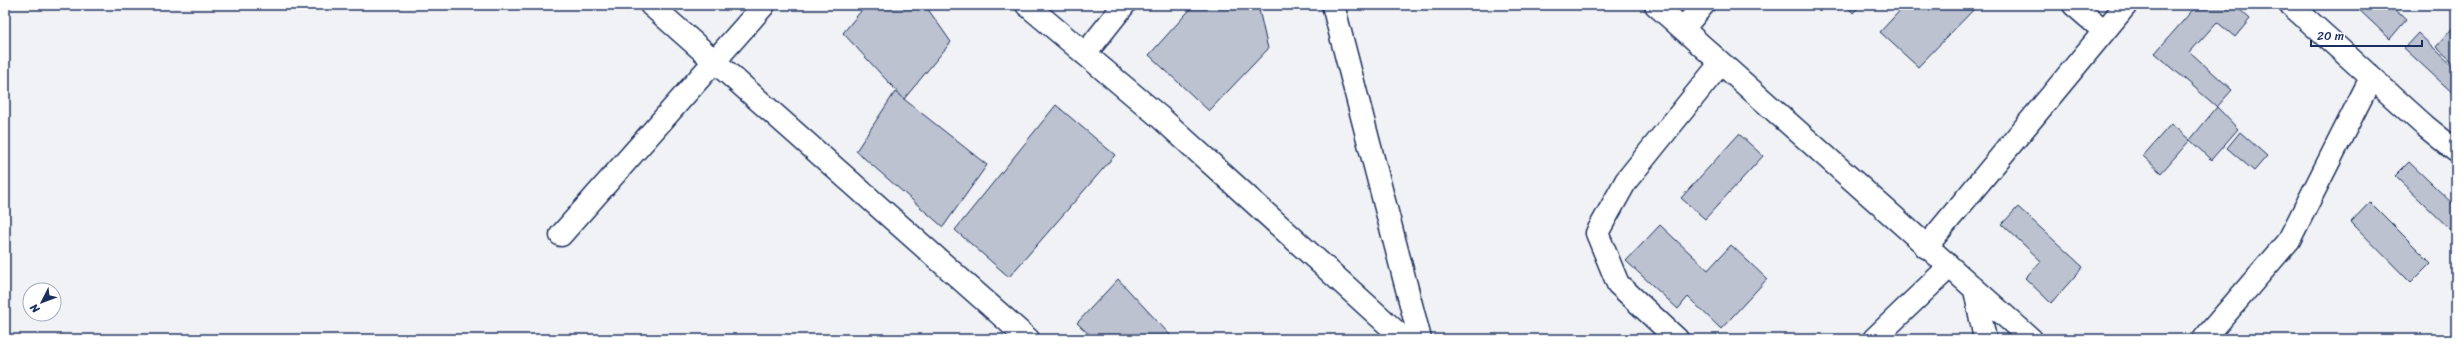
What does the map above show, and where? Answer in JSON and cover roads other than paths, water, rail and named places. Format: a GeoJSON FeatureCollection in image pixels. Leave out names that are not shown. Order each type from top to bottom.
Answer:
{"type":"FeatureCollection","features":[{"type":"Feature","properties":{"kind":"street"},"geometry":{"type":"LineString","coordinates":[[651,5],[715,60],[1028,339]]}},
{"type":"Feature","properties":{"kind":"street"},"geometry":{"type":"LineString","coordinates":[[561,235],[764,5]]}},
{"type":"Feature","properties":{"kind":"street"},"geometry":{"type":"LineString","coordinates":[[1027,5],[1161,118],[1404,339]]}},
{"type":"Feature","properties":{"kind":"street"},"geometry":{"type":"LineString","coordinates":[[1085,54],[1124,5]]}},
{"type":"Feature","properties":{"kind":"street"},"geometry":{"type":"LineString","coordinates":[[1333,5],[1420,339]]}},
{"type":"Feature","properties":{"kind":"street"},"geometry":{"type":"LineString","coordinates":[[1656,5],[1720,64],[2031,339]]}},
{"type":"Feature","properties":{"kind":"street"},"geometry":{"type":"LineString","coordinates":[[1683,30],[1703,5]]}},
{"type":"Feature","properties":{"kind":"street"},"geometry":{"type":"LineString","coordinates":[[2074,5],[2104,31]]}},
{"type":"Feature","properties":{"kind":"street"},"geometry":{"type":"LineString","coordinates":[[1926,247],[2126,5]]}},
{"type":"Feature","properties":{"kind":"street"},"geometry":{"type":"LineString","coordinates":[[2291,5],[2371,78],[2456,151]]}},
{"type":"Feature","properties":{"kind":"street"},"geometry":{"type":"LineString","coordinates":[[1677,339],[1618,284],[1597,233],[1626,181],[1720,64]]}},
{"type":"Feature","properties":{"kind":"street"},"geometry":{"type":"LineString","coordinates":[[2204,339],[2289,240],[2371,78]]}},
{"type":"Feature","properties":{"kind":"street"},"geometry":{"type":"LineString","coordinates":[[1874,339],[1948,267]]}},
{"type":"Feature","properties":{"kind":"street"},"geometry":{"type":"LineString","coordinates":[[1975,290],[1984,339]]}}]}
